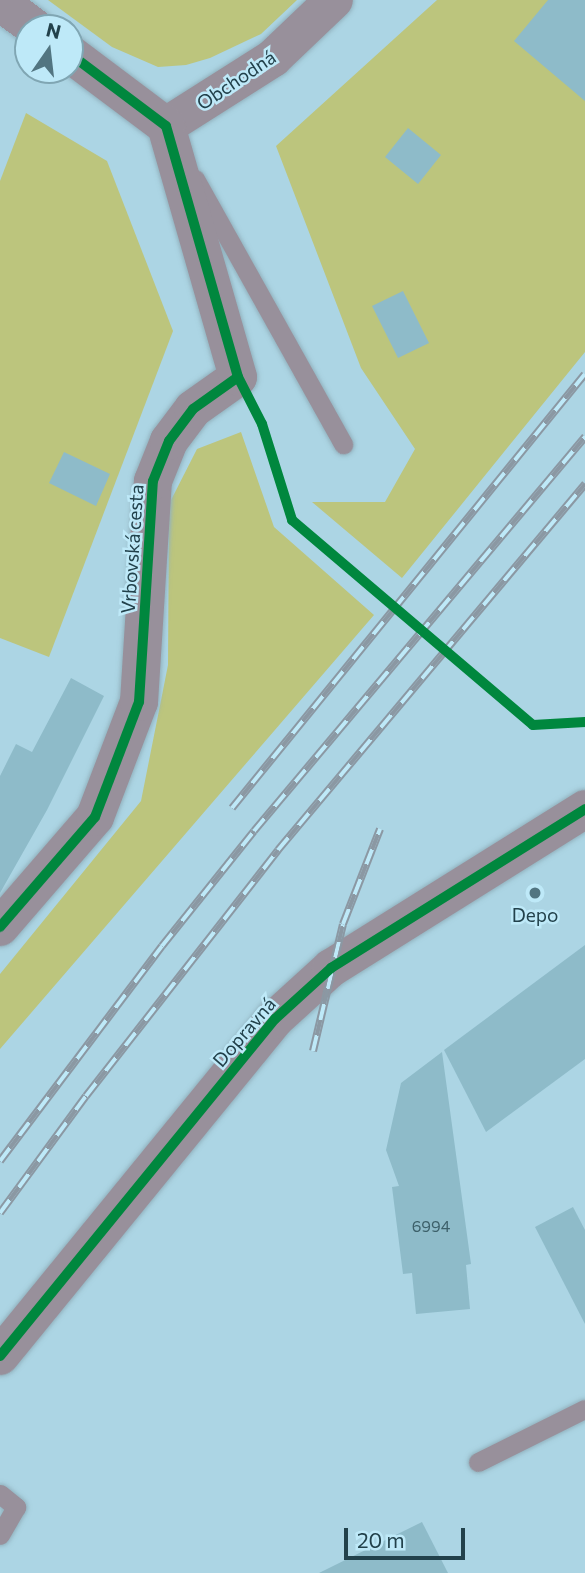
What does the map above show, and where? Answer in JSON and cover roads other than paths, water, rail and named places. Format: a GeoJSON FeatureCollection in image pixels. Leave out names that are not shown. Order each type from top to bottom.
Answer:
{"type":"FeatureCollection","features":[{"type":"Feature","properties":{"kind":"street","name":"Obchodná"},"geometry":{"type":"LineString","coordinates":[[166,126],[273,58],[334,0]]}},
{"type":"Feature","properties":{"kind":"street"},"geometry":{"type":"LineString","coordinates":[[0,2],[16,14]]}},
{"type":"Feature","properties":{"kind":"street"},"geometry":{"type":"LineString","coordinates":[[84,64],[166,126]]}},
{"type":"Feature","properties":{"kind":"street","name":"Vrbovská cesta"},"geometry":{"type":"LineString","coordinates":[[0,927],[95,817],[139,702],[153,481],[169,441],[193,409],[238,377],[166,126]]}},
{"type":"Feature","properties":{"kind":"street","name":"Dopravná"},"geometry":{"type":"LineString","coordinates":[[0,1356],[275,1018],[331,968],[585,809]]}},
{"type":"Feature","properties":{"kind":"lane"},"geometry":{"type":"LineString","coordinates":[[166,126],[344,444]]}},
{"type":"Feature","properties":{"kind":"lane"},"geometry":{"type":"LineString","coordinates":[[478,1462],[585,1409]]}},
{"type":"Feature","properties":{"kind":"lane"},"geometry":{"type":"LineString","coordinates":[[0,1494],[16,1507],[0,1535]]}},
{"type":"Feature","properties":{"kind":"railway"},"geometry":{"type":"LineString","coordinates":[[232,808],[585,374]]}},
{"type":"Feature","properties":{"kind":"railway"},"geometry":{"type":"LineString","coordinates":[[0,1161],[162,946],[254,831],[585,437]]}},
{"type":"Feature","properties":{"kind":"railway"},"geometry":{"type":"LineString","coordinates":[[0,1213],[86,1096],[278,850],[585,484]]}},
{"type":"Feature","properties":{"kind":"railway"},"geometry":{"type":"LineString","coordinates":[[313,1051],[343,924],[380,829]]}},
{"type":"Feature","properties":{"kind":"place","name":"Depo"},"geometry":{"type":"Point","coordinates":[535,893]}}]}
